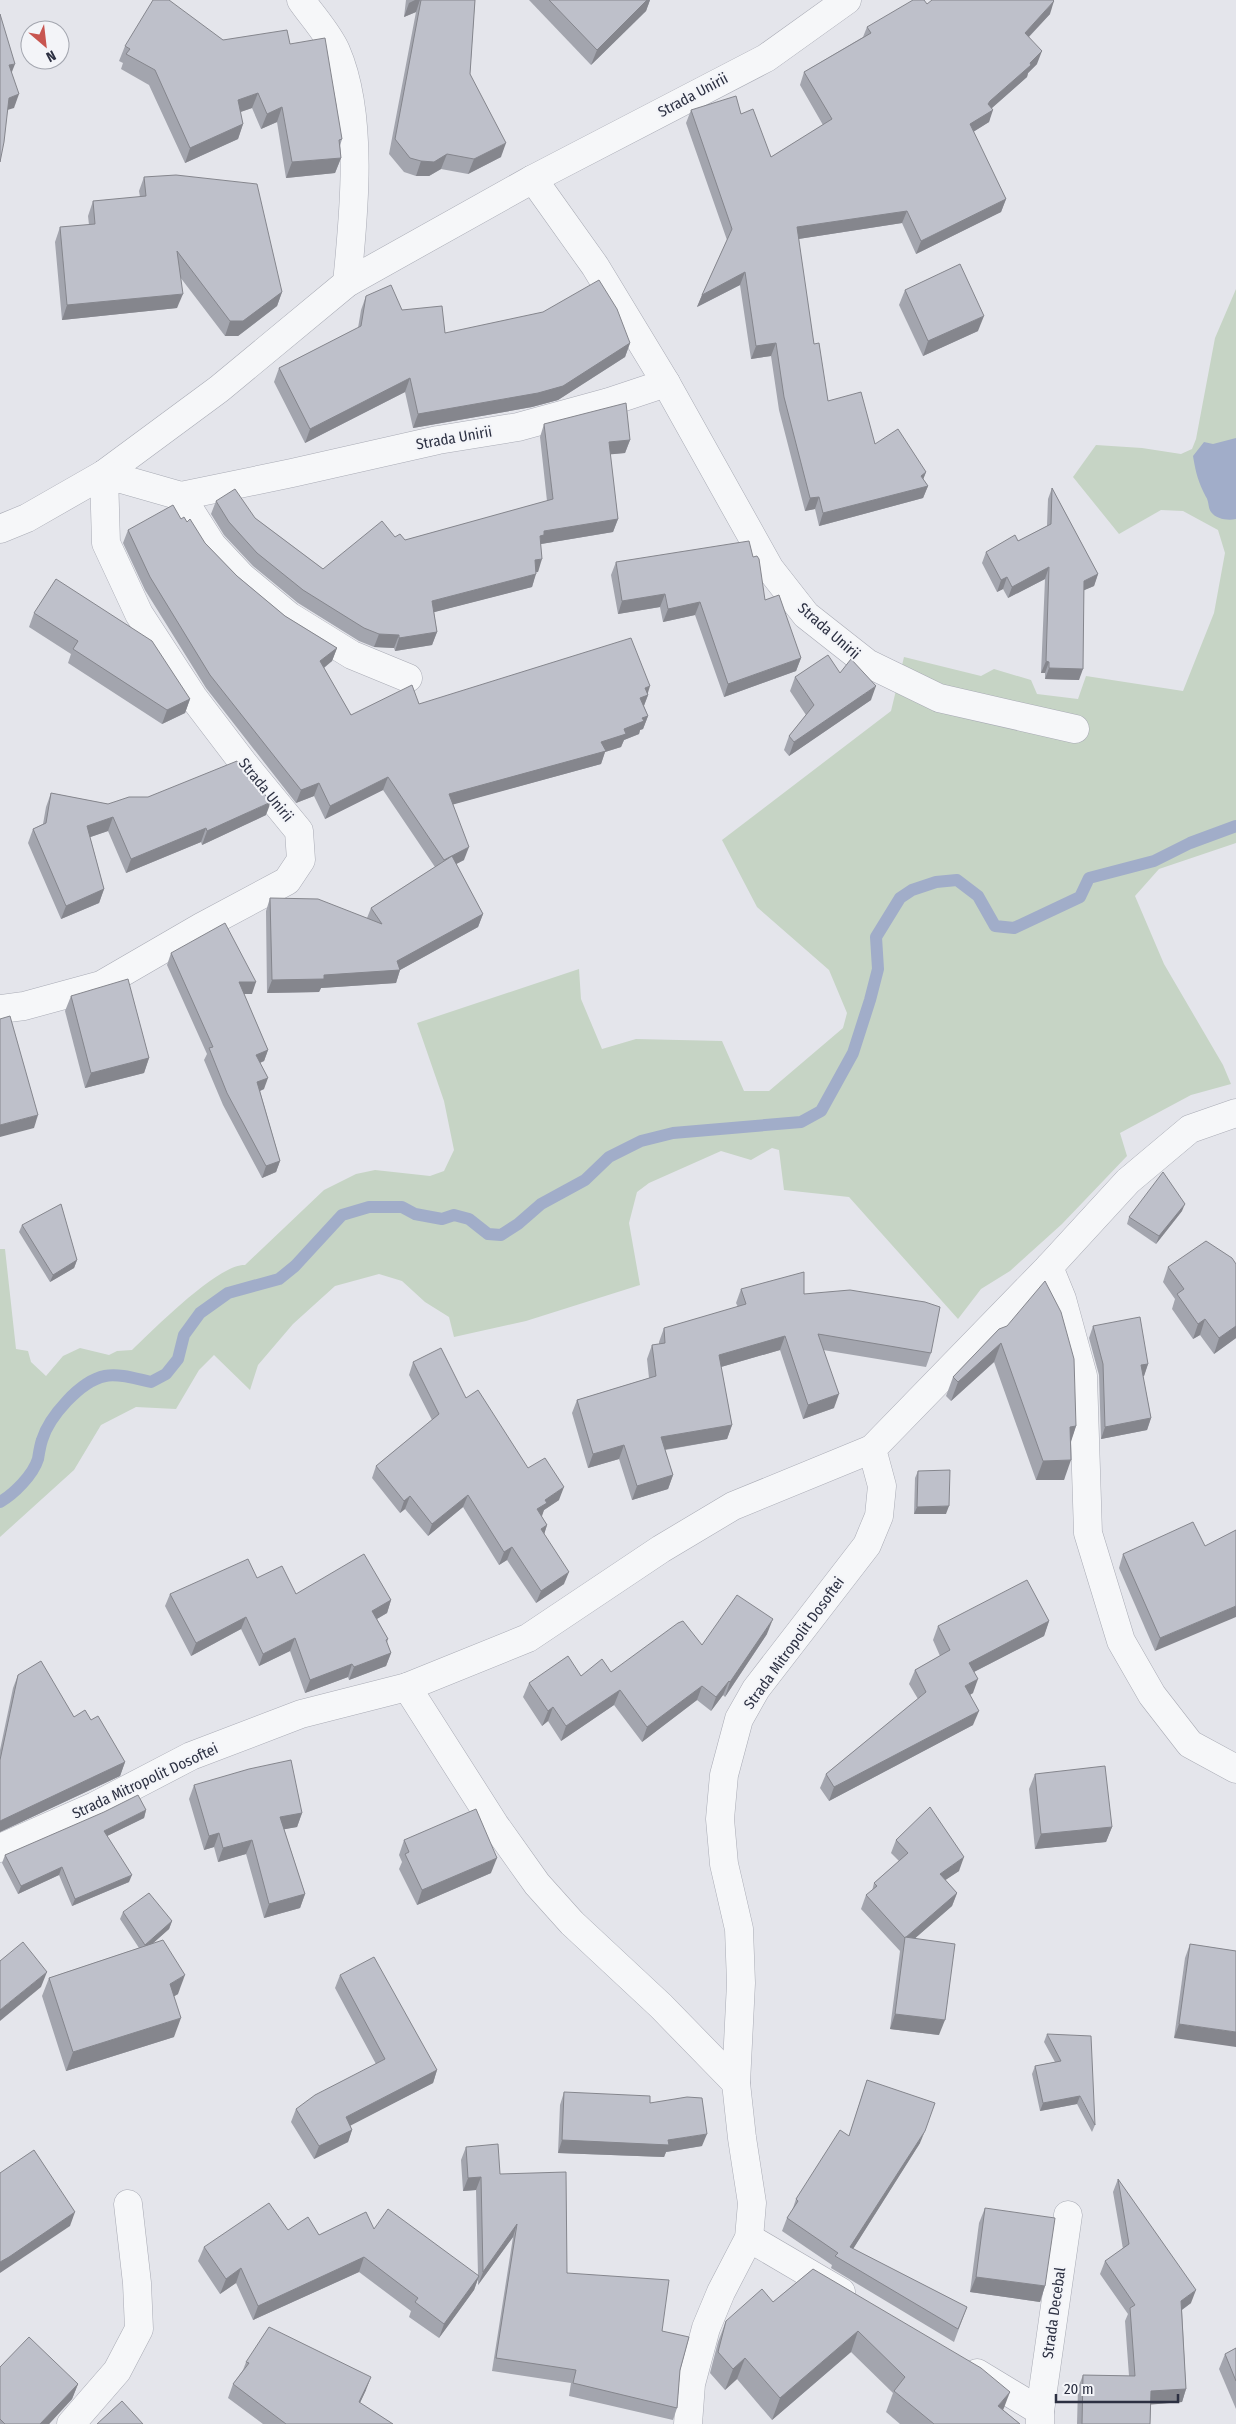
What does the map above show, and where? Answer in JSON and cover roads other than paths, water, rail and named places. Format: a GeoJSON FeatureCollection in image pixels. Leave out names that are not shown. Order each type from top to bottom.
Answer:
{"type":"FeatureCollection","features":[{"type":"Feature","properties":{"kind":"street"},"geometry":{"type":"LineString","coordinates":[[301,0],[336,50],[349,98],[355,161],[352,234],[347,282]]}},
{"type":"Feature","properties":{"kind":"street","name":"Strada Unirii"},"geometry":{"type":"LineString","coordinates":[[0,529],[27,518],[104,474],[219,389],[347,282],[533,179],[766,58],[847,0]]}},
{"type":"Feature","properties":{"kind":"street","name":"Strada Unirii"},"geometry":{"type":"LineString","coordinates":[[533,179],[595,266],[666,383],[770,569],[806,615],[867,664],[939,698],[1075,729]]}},
{"type":"Feature","properties":{"kind":"street","name":"Strada Unirii"},"geometry":{"type":"LineString","coordinates":[[104,474],[181,496],[292,474],[438,440],[518,427],[609,402],[666,383]]}},
{"type":"Feature","properties":{"kind":"street","name":"Strada Unirii"},"geometry":{"type":"LineString","coordinates":[[0,1009],[24,1006],[101,984],[201,927],[288,881],[301,860],[299,832],[199,704],[139,614],[106,544],[104,474]]}},
{"type":"Feature","properties":{"kind":"street"},"geometry":{"type":"LineString","coordinates":[[181,496],[212,545],[242,577],[289,616],[352,655],[408,678]]}},
{"type":"Feature","properties":{"kind":"street","name":"Strada Mitropolit Dosoftei"},"geometry":{"type":"LineString","coordinates":[[0,1848],[95,1806],[191,1756],[301,1714],[407,1687],[528,1638],[661,1549],[733,1506],[872,1449],[1049,1267],[1128,1181],[1190,1129],[1236,1113]]}},
{"type":"Feature","properties":{"kind":"street"},"geometry":{"type":"LineString","coordinates":[[1049,1267],[1062,1299],[1083,1376],[1088,1533],[1121,1641],[1152,1695],[1190,1744],[1236,1769]]}},
{"type":"Feature","properties":{"kind":"street","name":"Strada Mitropolit Dosoftei"},"geometry":{"type":"LineString","coordinates":[[688,2424],[691,2384],[706,2328],[721,2292],[750,2238],[752,2204],[736,2083],[741,1983],[739,1929],[724,1864],[720,1819],[724,1775],[739,1719],[756,1689],[867,1545],[879,1516],[882,1486],[872,1449]]}},
{"type":"Feature","properties":{"kind":"street"},"geometry":{"type":"LineString","coordinates":[[407,1687],[495,1825],[537,1884],[572,1923],[661,2006],[736,2083]]}},
{"type":"Feature","properties":{"kind":"street"},"geometry":{"type":"LineString","coordinates":[[71,2424],[117,2371],[138,2330],[137,2283],[128,2204]]}},
{"type":"Feature","properties":{"kind":"street","name":"Strada Decebal"},"geometry":{"type":"LineString","coordinates":[[954,2360],[1040,2417],[1068,2215]]}},
{"type":"Feature","properties":{"kind":"street"},"geometry":{"type":"LineString","coordinates":[[750,2238],[860,2304]]}},
{"type":"Feature","properties":{"kind":"water"},"geometry":{"type":"Polygon","coordinates":[[[1236,438],[1236,519],[1226,520],[1219,518],[1210,510],[1195,468],[1193,456],[1204,442],[1213,444],[1236,438]]]}},
{"type":"Feature","properties":{"kind":"waterway"},"geometry":{"type":"LineString","coordinates":[[0,1502],[17,1489],[32,1471],[38,1459],[41,1442],[51,1421],[76,1392],[95,1379],[105,1376],[122,1376],[151,1382],[166,1374],[178,1359],[184,1335],[200,1313],[228,1293],[279,1279],[295,1266],[342,1215],[369,1207],[402,1207],[415,1214],[442,1219],[454,1215],[469,1219],[488,1234],[501,1235],[518,1224],[541,1204],[585,1180],[609,1157],[641,1141],[673,1133],[801,1122],[821,1111],[853,1053],[870,1000],[878,969],[876,937],[900,898],[912,890],[936,882],[957,880],[978,896],[995,926],[1014,928],[1080,897],[1089,878],[1154,861],[1190,843],[1236,826]]}}]}
